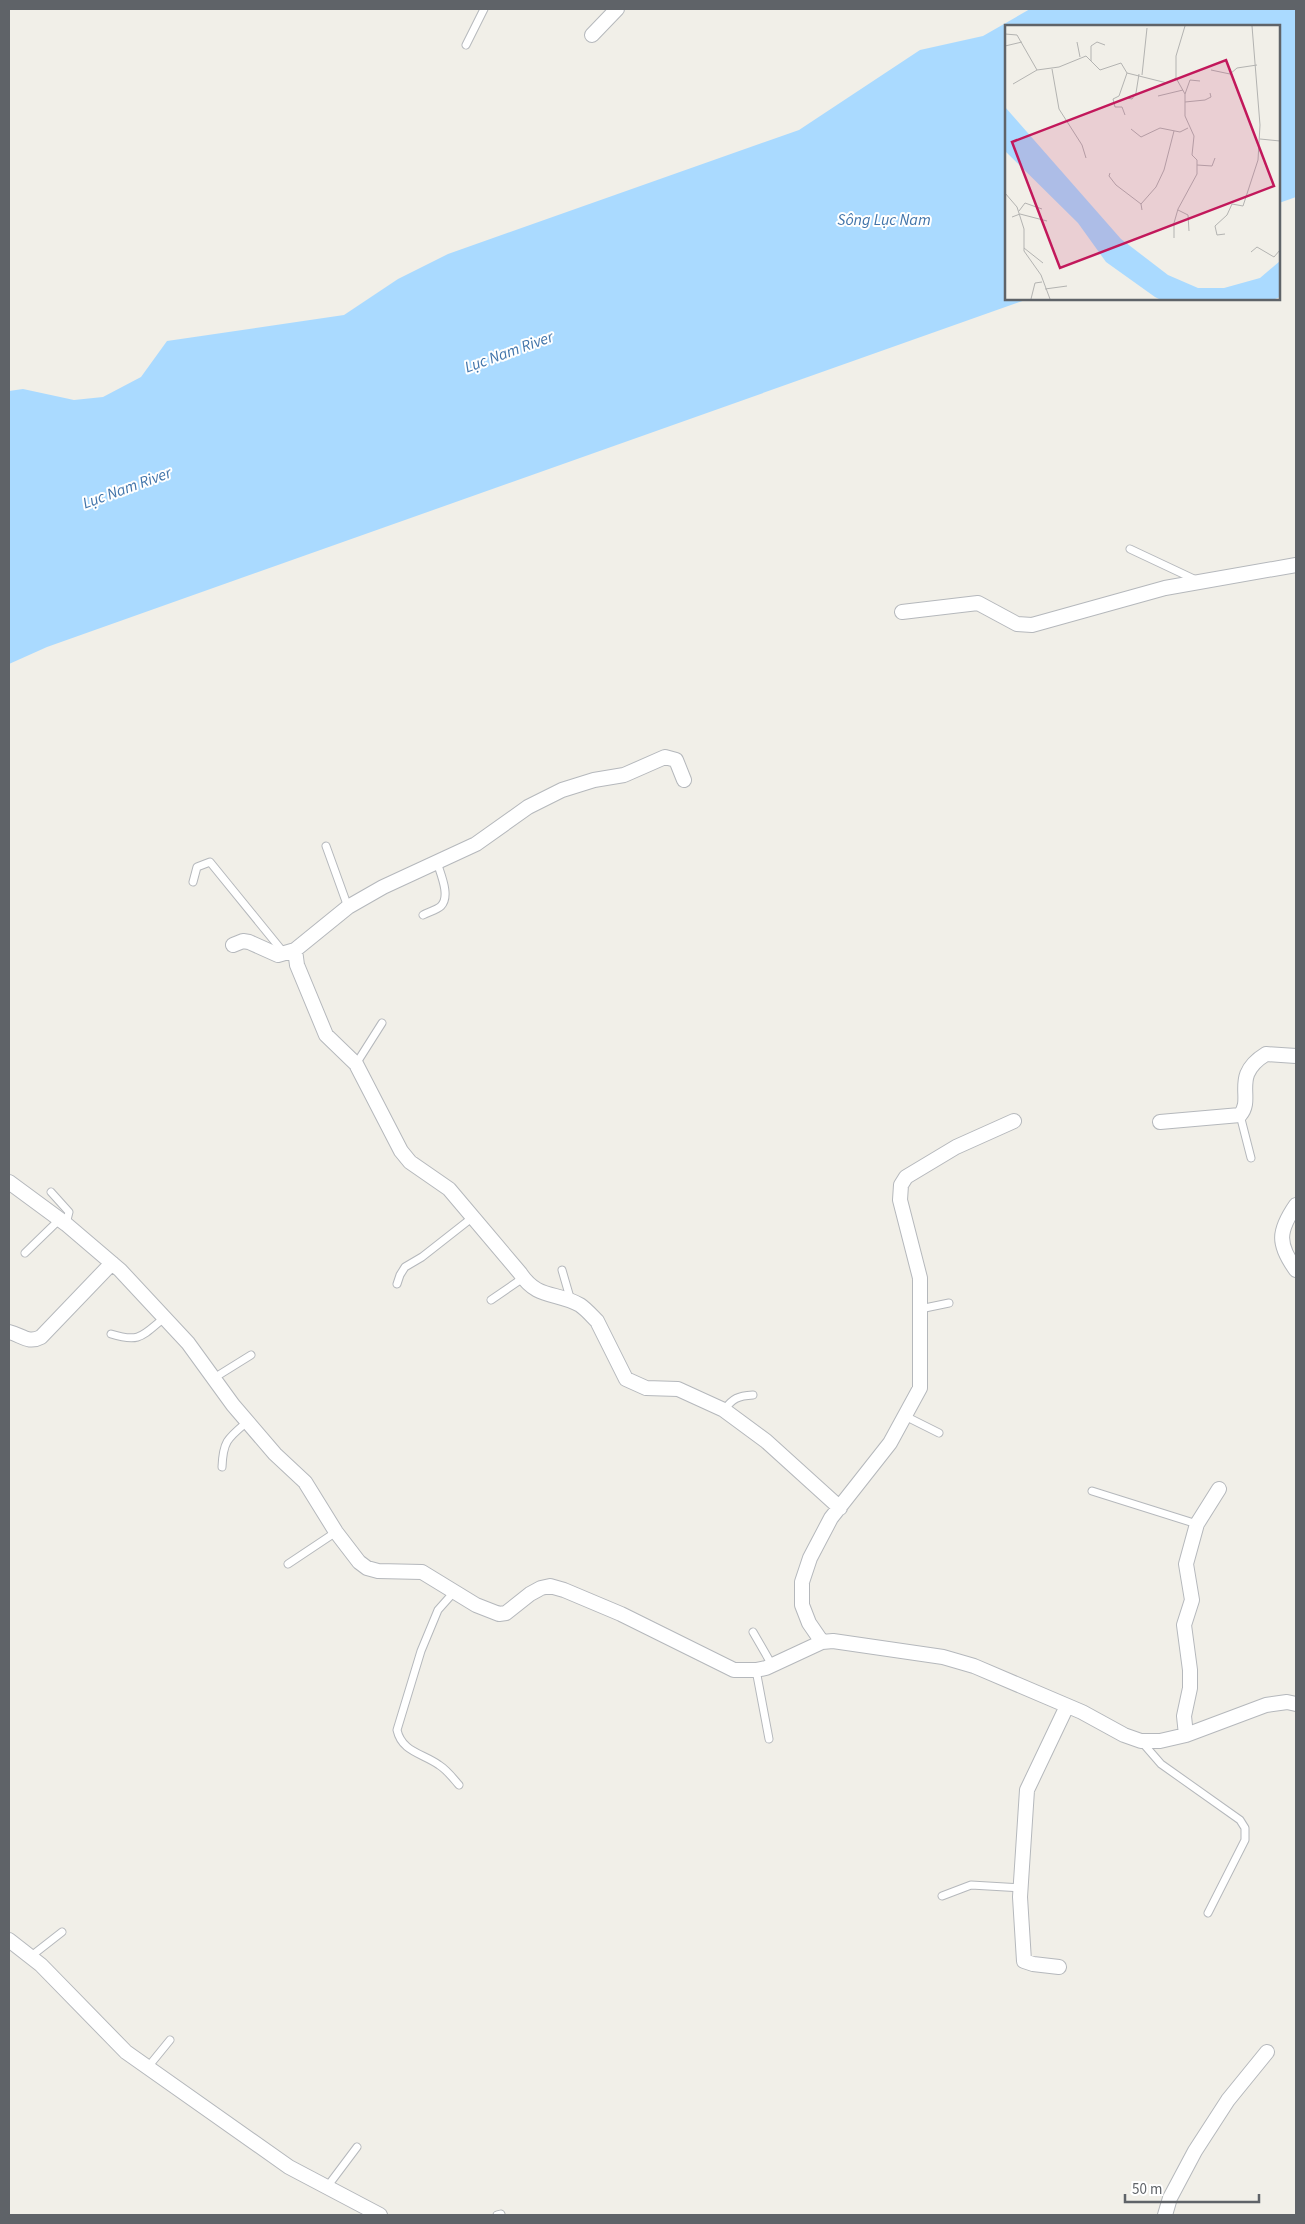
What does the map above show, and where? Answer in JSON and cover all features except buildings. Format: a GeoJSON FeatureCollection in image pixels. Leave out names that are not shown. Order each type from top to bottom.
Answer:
{"type":"FeatureCollection","features":[{"type":"Feature","properties":{"kind":"street"},"geometry":{"type":"LineString","coordinates":[[592,35],[617,9]]}},
{"type":"Feature","properties":{"kind":"street"},"geometry":{"type":"LineString","coordinates":[[902,612],[978,603],[1017,624],[1032,625],[1165,588],[1296,565]]}},
{"type":"Feature","properties":{"kind":"street"},"geometry":{"type":"LineString","coordinates":[[234,944],[243,941],[274,954],[289,952],[348,907],[383,887],[476,844],[528,807],[562,790],[594,780],[624,775],[665,758],[676,760],[684,780]]}},
{"type":"Feature","properties":{"kind":"street"},"geometry":{"type":"LineString","coordinates":[[289,952],[297,965],[326,1035],[335,1046],[356,1064],[401,1151],[410,1162],[448,1189],[528,1285],[537,1291],[572,1301],[581,1306],[597,1321],[626,1379],[646,1388],[678,1389],[724,1410],[766,1440],[840,1508]]}},
{"type":"Feature","properties":{"kind":"street"},"geometry":{"type":"LineString","coordinates":[[1160,1122],[1240,1115],[1244,1105],[1245,1080],[1250,1066],[1266,1054],[1296,1056]]}},
{"type":"Feature","properties":{"kind":"street"},"geometry":{"type":"LineString","coordinates":[[822,1642],[809,1623],[802,1605],[802,1582],[810,1558],[823,1531],[877,1462],[920,1388],[919,1269],[900,1200],[902,1185],[906,1177],[956,1147],[1014,1121]]}},
{"type":"Feature","properties":{"kind":"street"},"geometry":{"type":"LineString","coordinates":[[9,1182],[63,1221],[112,1263],[188,1343],[247,1422],[275,1454],[305,1482],[336,1532],[359,1562],[367,1568],[378,1571],[422,1572],[476,1605],[499,1614],[506,1613],[530,1594],[550,1586],[621,1614],[734,1670],[756,1670],[772,1665],[822,1642],[833,1641],[942,1657],[974,1666],[1067,1706],[1124,1735],[1141,1741],[1160,1741],[1186,1735],[1266,1705],[1287,1702],[1296,1704]]}},
{"type":"Feature","properties":{"kind":"street"},"geometry":{"type":"LineString","coordinates":[[1296,1205],[1282,1230],[1281,1242],[1284,1251],[1296,1270]]}},
{"type":"Feature","properties":{"kind":"street"},"geometry":{"type":"LineString","coordinates":[[9,1332],[28,1341],[34,1341],[41,1337],[112,1263]]}},
{"type":"Feature","properties":{"kind":"street"},"geometry":{"type":"LineString","coordinates":[[1186,1735],[1184,1716],[1190,1688],[1190,1670],[1184,1624],[1192,1600],[1186,1564],[1197,1524],[1219,1489]]}},
{"type":"Feature","properties":{"kind":"street"},"geometry":{"type":"LineString","coordinates":[[1059,1967],[1024,1961],[1022,1953],[1021,1888],[1027,1790],[1067,1706]]}},
{"type":"Feature","properties":{"kind":"street"},"geometry":{"type":"LineString","coordinates":[[9,1940],[30,1957],[126,2052],[289,2167],[380,2215]]}},
{"type":"Feature","properties":{"kind":"street"},"geometry":{"type":"LineString","coordinates":[[1165,2215],[1170,2198],[1195,2151],[1228,2100],[1267,2052]]}},
{"type":"Feature","properties":{"kind":"lane"},"geometry":{"type":"LineString","coordinates":[[466,45],[484,9]]}},
{"type":"Feature","properties":{"kind":"lane"},"geometry":{"type":"LineString","coordinates":[[1130,549],[1199,582]]}},
{"type":"Feature","properties":{"kind":"lane"},"geometry":{"type":"LineString","coordinates":[[326,846],[348,907]]}},
{"type":"Feature","properties":{"kind":"lane"},"geometry":{"type":"LineString","coordinates":[[193,882],[197,867],[210,862],[289,952]]}},
{"type":"Feature","properties":{"kind":"lane"},"geometry":{"type":"LineString","coordinates":[[423,915],[441,907],[444,902],[445,892],[437,862]]}},
{"type":"Feature","properties":{"kind":"lane"},"geometry":{"type":"LineString","coordinates":[[356,1064],[382,1022]]}},
{"type":"Feature","properties":{"kind":"lane"},"geometry":{"type":"LineString","coordinates":[[1240,1115],[1251,1158]]}},
{"type":"Feature","properties":{"kind":"lane"},"geometry":{"type":"LineString","coordinates":[[25,1253],[63,1221],[68,1212],[50,1192]]}},
{"type":"Feature","properties":{"kind":"lane"},"geometry":{"type":"LineString","coordinates":[[397,1284],[405,1267],[422,1257],[473,1217]]}},
{"type":"Feature","properties":{"kind":"lane"},"geometry":{"type":"LineString","coordinates":[[562,1270],[572,1301]]}},
{"type":"Feature","properties":{"kind":"lane"},"geometry":{"type":"LineString","coordinates":[[491,1300],[524,1278]]}},
{"type":"Feature","properties":{"kind":"lane"},"geometry":{"type":"LineString","coordinates":[[919,1309],[948,1303]]}},
{"type":"Feature","properties":{"kind":"lane"},"geometry":{"type":"LineString","coordinates":[[111,1334],[130,1339],[140,1337],[164,1318]]}},
{"type":"Feature","properties":{"kind":"lane"},"geometry":{"type":"LineString","coordinates":[[214,1378],[251,1355]]}},
{"type":"Feature","properties":{"kind":"lane"},"geometry":{"type":"LineString","coordinates":[[724,1410],[736,1396],[753,1395]]}},
{"type":"Feature","properties":{"kind":"lane"},"geometry":{"type":"LineString","coordinates":[[905,1416],[939,1433]]}},
{"type":"Feature","properties":{"kind":"lane"},"geometry":{"type":"LineString","coordinates":[[222,1466],[223,1450],[226,1442],[247,1422]]}},
{"type":"Feature","properties":{"kind":"lane"},"geometry":{"type":"LineString","coordinates":[[1092,1491],[1197,1524]]}},
{"type":"Feature","properties":{"kind":"lane"},"geometry":{"type":"LineString","coordinates":[[288,1564],[336,1532]]}},
{"type":"Feature","properties":{"kind":"lane"},"geometry":{"type":"LineString","coordinates":[[454,1592],[438,1610],[421,1651],[397,1730],[403,1746],[445,1769],[459,1785]]}},
{"type":"Feature","properties":{"kind":"lane"},"geometry":{"type":"LineString","coordinates":[[753,1632],[772,1665]]}},
{"type":"Feature","properties":{"kind":"lane"},"geometry":{"type":"LineString","coordinates":[[756,1670],[769,1739]]}},
{"type":"Feature","properties":{"kind":"lane"},"geometry":{"type":"LineString","coordinates":[[1141,1741],[1161,1764],[1240,1820],[1245,1828],[1245,1840],[1208,1913]]}},
{"type":"Feature","properties":{"kind":"lane"},"geometry":{"type":"LineString","coordinates":[[942,1896],[971,1885],[1021,1888]]}},
{"type":"Feature","properties":{"kind":"lane"},"geometry":{"type":"LineString","coordinates":[[30,1957],[62,1932]]}},
{"type":"Feature","properties":{"kind":"lane"},"geometry":{"type":"LineString","coordinates":[[148,2067],[170,2040]]}},
{"type":"Feature","properties":{"kind":"lane"},"geometry":{"type":"LineString","coordinates":[[327,2187],[357,2147]]}},
{"type":"Feature","properties":{"kind":"water","name":"Sông Lục Nam"},"geometry":{"type":"Polygon","coordinates":[[[1030,9],[1296,9],[1296,197],[1280,203],[1280,25],[1005,25],[1005,300],[1025,300],[47,647],[9,664],[9,391],[23,389],[74,400],[103,397],[141,377],[167,341],[344,315],[398,279],[448,254],[799,130],[920,50],[983,36],[1030,9]]]}},
{"type":"Feature","properties":{"kind":"water label","name":"Lục Nam River"},"geometry":{"type":"Point","coordinates":[509,352]}},
{"type":"Feature","properties":{"kind":"water label","name":"Lục Nam River"},"geometry":{"type":"Point","coordinates":[127,488]}}]}
